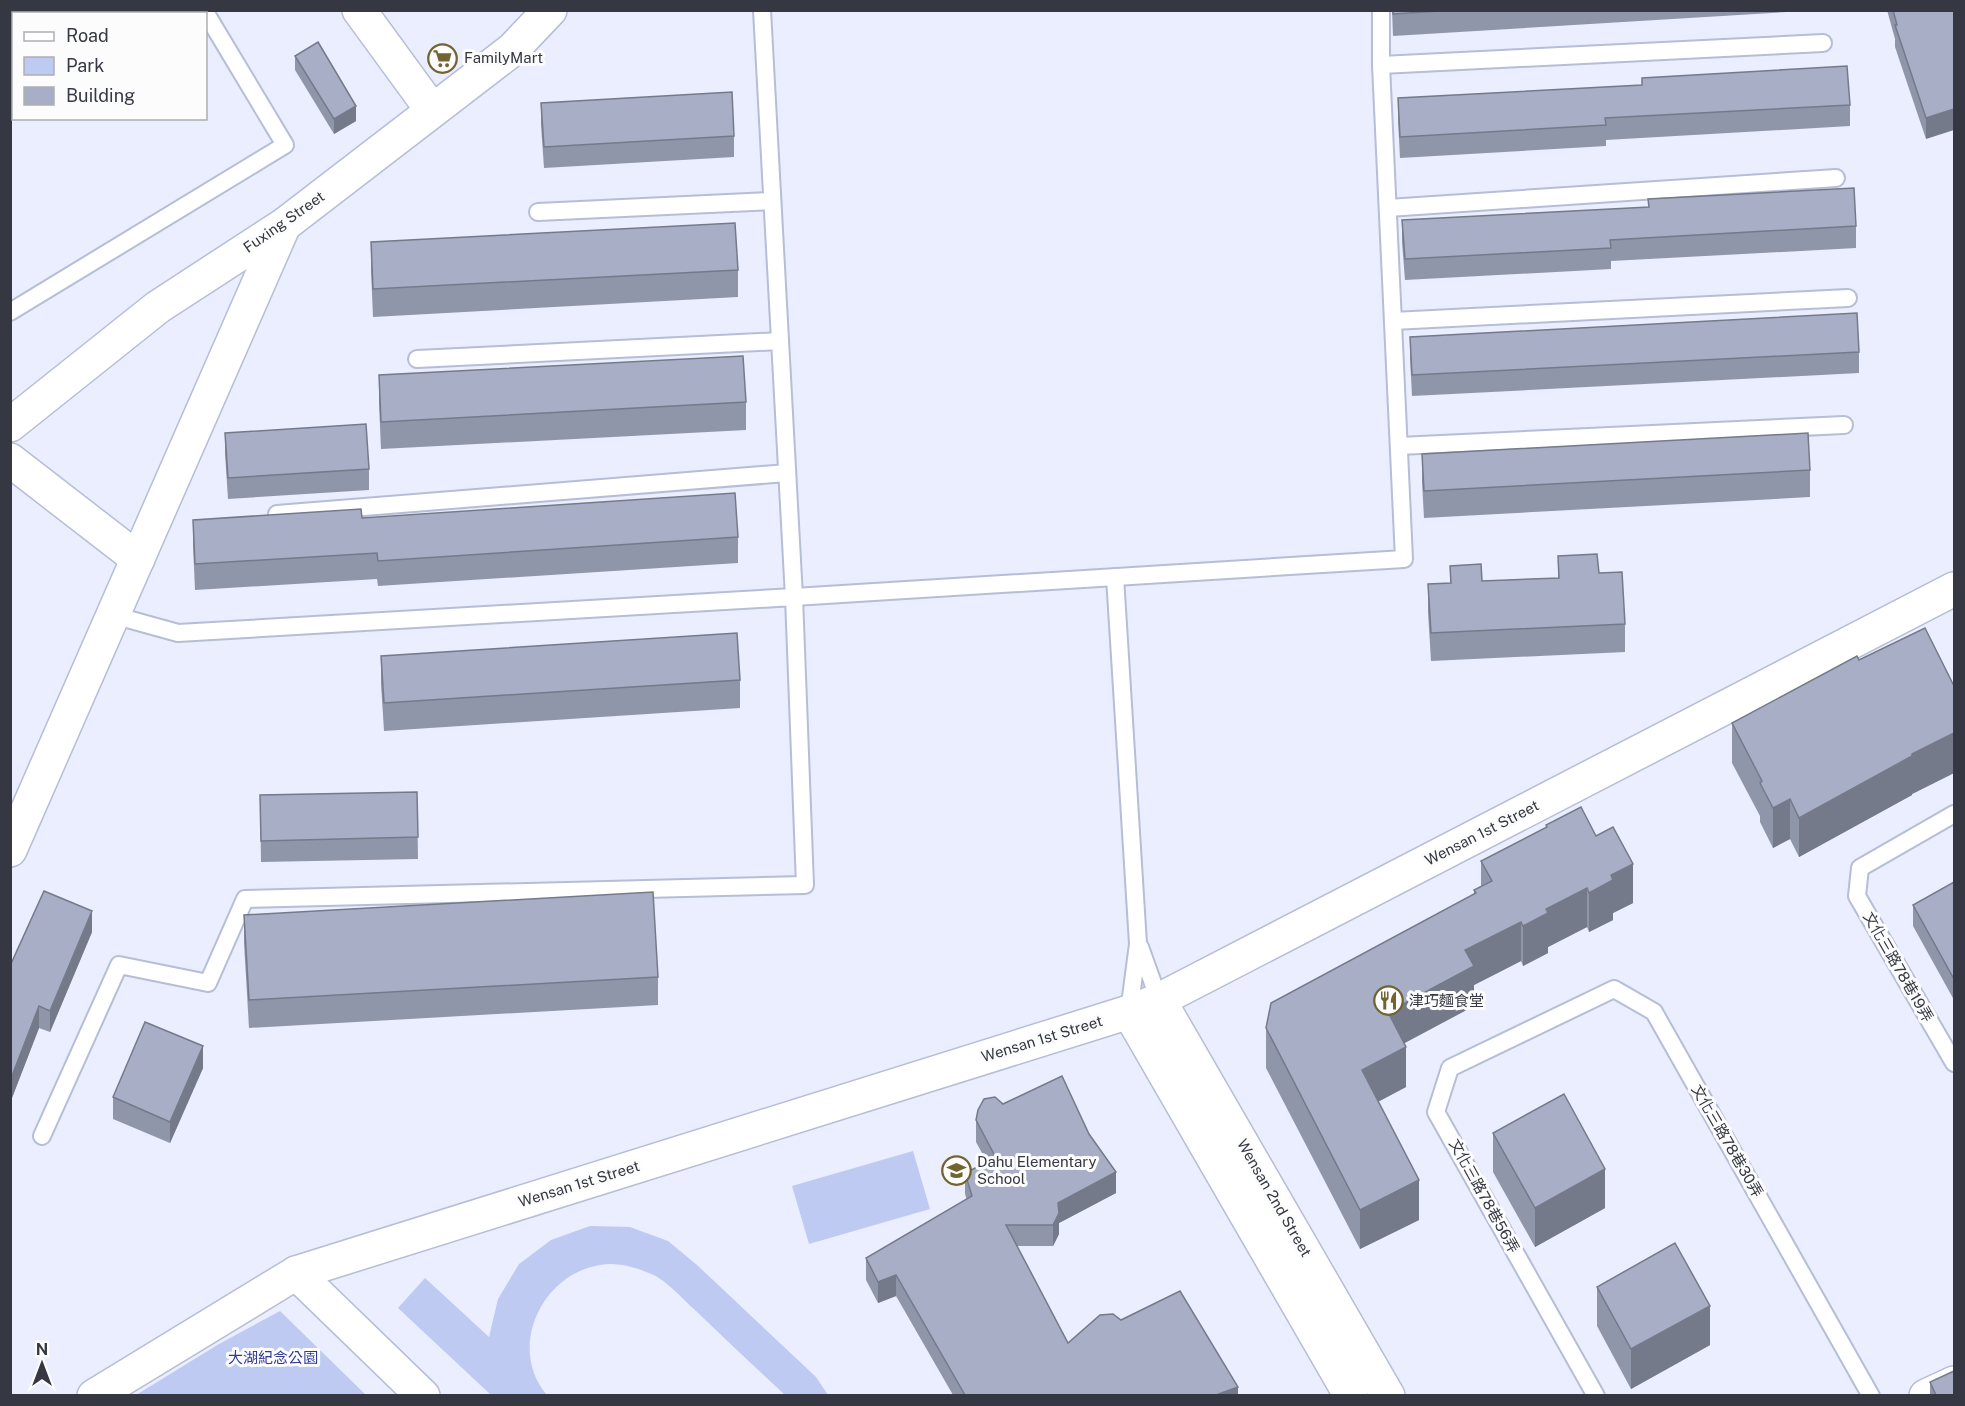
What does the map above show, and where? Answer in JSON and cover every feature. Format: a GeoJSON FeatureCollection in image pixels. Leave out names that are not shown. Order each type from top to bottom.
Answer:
{"type":"FeatureCollection","features":[{"type":"Feature","properties":{"kind":"street"},"geometry":{"type":"LineString","coordinates":[[359,10],[432,110]]}},
{"type":"Feature","properties":{"kind":"street","name":"Fuxing Street"},"geometry":{"type":"LineString","coordinates":[[10,425],[158,307],[284,225],[513,49],[550,10]]}},
{"type":"Feature","properties":{"kind":"street"},"geometry":{"type":"LineString","coordinates":[[10,850],[284,225]]}},
{"type":"Feature","properties":{"kind":"street"},"geometry":{"type":"LineString","coordinates":[[10,460],[138,558]]}},
{"type":"Feature","properties":{"kind":"street","name":"Wensan 1st Street"},"geometry":{"type":"LineString","coordinates":[[94,1395],[296,1273],[1144,1006],[1954,589]]}},
{"type":"Feature","properties":{"kind":"street"},"geometry":{"type":"LineString","coordinates":[[1144,1006],[1351,1395]]}},
{"type":"Feature","properties":{"kind":"street","name":"Wensan 2nd Street"},"geometry":{"type":"LineString","coordinates":[[1144,1006],[1388,1395]]}},
{"type":"Feature","properties":{"kind":"street"},"geometry":{"type":"LineString","coordinates":[[296,1273],[423,1395]]}},
{"type":"Feature","properties":{"kind":"street"},"geometry":{"type":"LineString","coordinates":[[1926,1395],[1954,1383]]}},
{"type":"Feature","properties":{"kind":"lane"},"geometry":{"type":"LineString","coordinates":[[42,1137],[119,964],[208,983],[245,899],[805,885],[794,597],[762,10]]}},
{"type":"Feature","properties":{"kind":"lane"},"geometry":{"type":"LineString","coordinates":[[113,615],[178,633],[1404,559],[1381,65],[1381,10]]}},
{"type":"Feature","properties":{"kind":"lane"},"geometry":{"type":"LineString","coordinates":[[10,312],[285,145],[207,15]]}},
{"type":"Feature","properties":{"kind":"lane"},"geometry":{"type":"LineString","coordinates":[[1381,65],[1823,42]]}},
{"type":"Feature","properties":{"kind":"lane"},"geometry":{"type":"LineString","coordinates":[[1388,208],[1836,178]]}},
{"type":"Feature","properties":{"kind":"lane"},"geometry":{"type":"LineString","coordinates":[[538,212],[772,201]]}},
{"type":"Feature","properties":{"kind":"lane"},"geometry":{"type":"LineString","coordinates":[[1393,321],[1848,298]]}},
{"type":"Feature","properties":{"kind":"lane"},"geometry":{"type":"LineString","coordinates":[[417,360],[780,341]]}},
{"type":"Feature","properties":{"kind":"lane"},"geometry":{"type":"LineString","coordinates":[[1399,446],[1844,425]]}},
{"type":"Feature","properties":{"kind":"lane"},"geometry":{"type":"LineString","coordinates":[[276,514],[787,473]]}},
{"type":"Feature","properties":{"kind":"lane"},"geometry":{"type":"LineString","coordinates":[[1115,577],[1138,944],[1144,1006]]}},
{"type":"Feature","properties":{"kind":"lane","name":"文化三路78巷19弄"},"geometry":{"type":"LineString","coordinates":[[1954,814],[1860,868],[1857,896],[1954,1063]]}},
{"type":"Feature","properties":{"kind":"lane"},"geometry":{"type":"LineString","coordinates":[[1138,944],[1144,1006]]}},
{"type":"Feature","properties":{"kind":"lane","name":"文化三路78巷30弄"},"geometry":{"type":"LineString","coordinates":[[1527,1031],[1614,989],[1654,1012],[1871,1395]]}},
{"type":"Feature","properties":{"kind":"lane","name":"文化三路78巷56弄"},"geometry":{"type":"LineString","coordinates":[[1527,1031],[1450,1068],[1436,1112],[1596,1395]]}},
{"type":"Feature","properties":{"kind":"green space"},"geometry":{"type":"Polygon","coordinates":[[[913,1151],[930,1209],[809,1244],[792,1186],[913,1151]]]}},
{"type":"Feature","properties":{"kind":"green space"},"geometry":{"type":"Polygon","coordinates":[[[590,1226],[630,1227],[668,1241],[697,1265],[816,1377],[828,1395],[785,1395],[667,1284],[649,1273],[625,1266],[600,1265],[579,1271],[561,1283],[547,1298],[536,1316],[531,1336],[530,1357],[535,1377],[547,1395],[491,1395],[398,1308],[425,1278],[489,1337],[498,1299],[519,1264],[551,1240],[590,1226]]]}},
{"type":"Feature","properties":{"kind":"green space","name":"大湖紀念公園"},"geometry":{"type":"Polygon","coordinates":[[[280,1311],[366,1395],[136,1395],[219,1344],[280,1311]]]}},
{"type":"Feature","properties":{"kind":"building"},"geometry":{"type":"Polygon","coordinates":[[[1393,10],[1456,10],[1393,14],[1393,10]]]}},
{"type":"Feature","properties":{"kind":"building"},"geometry":{"type":"Polygon","coordinates":[[[1893,10],[1954,10],[1954,109],[1926,118],[1895,25],[1897,25],[1893,10]]]}},
{"type":"Feature","properties":{"kind":"building"},"geometry":{"type":"Polygon","coordinates":[[[318,42],[356,106],[334,119],[295,56],[318,42]]]}},
{"type":"Feature","properties":{"kind":"building"},"geometry":{"type":"Polygon","coordinates":[[[1847,66],[1850,105],[1605,118],[1606,125],[1400,137],[1398,98],[1642,85],[1642,78],[1847,66]]]}},
{"type":"Feature","properties":{"kind":"building"},"geometry":{"type":"Polygon","coordinates":[[[732,92],[734,136],[544,147],[541,103],[732,92]]]}},
{"type":"Feature","properties":{"kind":"building"},"geometry":{"type":"Polygon","coordinates":[[[1854,188],[1856,226],[1610,240],[1611,248],[1405,259],[1402,220],[1649,207],[1648,199],[1854,188]]]}},
{"type":"Feature","properties":{"kind":"building"},"geometry":{"type":"Polygon","coordinates":[[[735,223],[738,270],[373,289],[371,242],[735,223]]]}},
{"type":"Feature","properties":{"kind":"building"},"geometry":{"type":"Polygon","coordinates":[[[1857,313],[1859,352],[1412,375],[1410,337],[1857,313]]]}},
{"type":"Feature","properties":{"kind":"building"},"geometry":{"type":"Polygon","coordinates":[[[743,356],[746,402],[381,422],[379,375],[743,356]]]}},
{"type":"Feature","properties":{"kind":"building"},"geometry":{"type":"Polygon","coordinates":[[[366,424],[369,469],[228,478],[225,433],[366,424]]]}},
{"type":"Feature","properties":{"kind":"building"},"geometry":{"type":"Polygon","coordinates":[[[1808,433],[1810,470],[1424,491],[1422,454],[1808,433]]]}},
{"type":"Feature","properties":{"kind":"building"},"geometry":{"type":"Polygon","coordinates":[[[735,493],[738,537],[378,561],[377,553],[195,564],[193,520],[361,509],[362,518],[735,493]]]}},
{"type":"Feature","properties":{"kind":"building"},"geometry":{"type":"Polygon","coordinates":[[[1597,554],[1599,573],[1622,572],[1625,624],[1431,633],[1428,584],[1451,583],[1450,566],[1481,564],[1482,581],[1559,578],[1558,556],[1597,554]]]}},
{"type":"Feature","properties":{"kind":"building"},"geometry":{"type":"Polygon","coordinates":[[[1925,628],[1954,684],[1954,733],[1799,818],[1790,799],[1773,808],[1760,783],[1762,781],[1732,723],[1857,656],[1859,660],[1925,628]]]}},
{"type":"Feature","properties":{"kind":"building"},"geometry":{"type":"Polygon","coordinates":[[[737,633],[740,680],[384,703],[381,656],[737,633]]]}},
{"type":"Feature","properties":{"kind":"building"},"geometry":{"type":"Polygon","coordinates":[[[417,792],[418,837],[261,841],[260,795],[417,792]]]}},
{"type":"Feature","properties":{"kind":"building"},"geometry":{"type":"Polygon","coordinates":[[[1581,807],[1596,836],[1613,827],[1633,864],[1611,875],[1613,880],[1589,893],[1587,888],[1546,909],[1548,913],[1523,926],[1521,922],[1465,950],[1474,966],[1388,1012],[1406,1047],[1362,1070],[1419,1180],[1360,1210],[1266,1028],[1271,1003],[1476,893],[1474,890],[1492,881],[1481,861],[1581,807]]]}},
{"type":"Feature","properties":{"kind":"building"},"geometry":{"type":"Polygon","coordinates":[[[1954,882],[1954,979],[1913,905],[1954,882]]]}},
{"type":"Feature","properties":{"kind":"building"},"geometry":{"type":"Polygon","coordinates":[[[44,891],[92,911],[50,1011],[39,1006],[10,1081],[10,966],[44,891]]]}},
{"type":"Feature","properties":{"kind":"building"},"geometry":{"type":"Polygon","coordinates":[[[653,892],[658,977],[249,1000],[244,915],[653,892]]]}},
{"type":"Feature","properties":{"kind":"building"},"geometry":{"type":"Polygon","coordinates":[[[145,1022],[203,1046],[170,1122],[113,1097],[145,1022]]]}},
{"type":"Feature","properties":{"kind":"building"},"geometry":{"type":"Polygon","coordinates":[[[1062,1076],[1089,1134],[1116,1172],[1058,1203],[1059,1213],[1053,1225],[1006,1225],[1068,1343],[1100,1315],[1113,1314],[1121,1320],[1180,1291],[1238,1387],[1216,1395],[965,1395],[896,1275],[878,1282],[866,1258],[972,1196],[965,1173],[996,1158],[976,1120],[984,1099],[995,1097],[1003,1104],[1062,1076]]]}},
{"type":"Feature","properties":{"kind":"building"},"geometry":{"type":"Polygon","coordinates":[[[1564,1094],[1605,1169],[1535,1208],[1493,1133],[1564,1094]]]}},
{"type":"Feature","properties":{"kind":"building"},"geometry":{"type":"Polygon","coordinates":[[[1675,1243],[1710,1306],[1631,1349],[1597,1287],[1675,1243]]]}},
{"type":"Feature","properties":{"kind":"building"},"geometry":{"type":"Polygon","coordinates":[[[1954,1371],[1954,1395],[1936,1395],[1930,1382],[1954,1371]]]}},
{"type":"Feature","properties":{"kind":"place","name":"FamilyMart"},"geometry":{"type":"Point","coordinates":[443,58]}},
{"type":"Feature","properties":{"kind":"place","name":"津巧麵食堂"},"geometry":{"type":"Point","coordinates":[1388,1001]}},
{"type":"Feature","properties":{"kind":"place","name":"Dahu Elementary School"},"geometry":{"type":"Point","coordinates":[956,1171]}}]}
